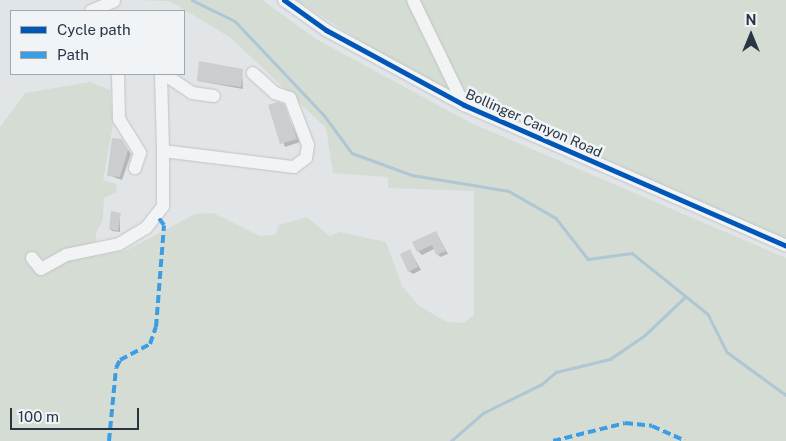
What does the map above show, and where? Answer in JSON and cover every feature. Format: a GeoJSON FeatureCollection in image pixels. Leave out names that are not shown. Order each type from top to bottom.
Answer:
{"type":"FeatureCollection","features":[{"type":"Feature","properties":{"kind":"street","name":"Bollinger Canyon Road"},"geometry":{"type":"LineString","coordinates":[[284,0],[326,30],[464,105],[786,246]]}},
{"type":"Feature","properties":{"kind":"street"},"geometry":{"type":"LineString","coordinates":[[413,0],[464,105]]}},
{"type":"Feature","properties":{"kind":"street"},"geometry":{"type":"LineString","coordinates":[[95,10],[116,4]]}},
{"type":"Feature","properties":{"kind":"street"},"geometry":{"type":"LineString","coordinates":[[163,152],[172,149],[188,158],[294,166],[306,158],[308,145],[290,98],[275,93],[253,73]]}},
{"type":"Feature","properties":{"kind":"street"},"geometry":{"type":"LineString","coordinates":[[118,75],[119,119],[140,153],[135,168]]}},
{"type":"Feature","properties":{"kind":"street"},"geometry":{"type":"LineString","coordinates":[[32,258],[41,269],[66,254],[119,244],[146,228],[163,206],[162,75]]}},
{"type":"Feature","properties":{"kind":"street"},"geometry":{"type":"LineString","coordinates":[[164,75],[192,93],[214,96]]}},
{"type":"Feature","properties":{"kind":"shaded area"},"geometry":{"type":"Polygon","coordinates":[[[130,0],[262,0],[316,39],[471,123],[786,258],[786,441],[0,441],[0,127],[25,93],[90,82],[110,90],[113,125],[103,180],[116,184],[117,192],[104,198],[103,219],[96,233],[97,256],[127,250],[195,214],[213,213],[260,236],[276,234],[279,225],[307,217],[330,236],[340,232],[386,242],[402,286],[419,306],[447,322],[464,323],[474,315],[474,191],[388,188],[388,177],[333,173],[326,128],[231,38],[170,1],[130,0]]]}},
{"type":"Feature","properties":{"kind":"shaded area"},"geometry":{"type":"Polygon","coordinates":[[[296,0],[786,0],[786,240],[406,70],[296,0]]]}},
{"type":"Feature","properties":{"kind":"building"},"geometry":{"type":"Polygon","coordinates":[[[199,61],[243,69],[241,87],[197,81],[199,61]]]}},
{"type":"Feature","properties":{"kind":"building"},"geometry":{"type":"Polygon","coordinates":[[[278,102],[284,104],[297,139],[280,144],[268,105],[278,102]]]}},
{"type":"Feature","properties":{"kind":"building"},"geometry":{"type":"Polygon","coordinates":[[[112,138],[122,139],[128,150],[120,177],[107,176],[112,138]]]}},
{"type":"Feature","properties":{"kind":"building"},"geometry":{"type":"Polygon","coordinates":[[[111,211],[121,213],[118,231],[109,229],[111,211]]]}},
{"type":"Feature","properties":{"kind":"building"},"geometry":{"type":"Polygon","coordinates":[[[436,231],[446,251],[436,255],[432,245],[417,252],[412,242],[436,231]]]}},
{"type":"Feature","properties":{"kind":"building"},"geometry":{"type":"Polygon","coordinates":[[[410,249],[418,267],[408,272],[400,254],[410,249]]]}},
{"type":"Feature","properties":{"kind":"waterway"},"geometry":{"type":"LineString","coordinates":[[192,0],[235,21],[324,115],[352,153],[412,175],[509,191],[556,218],[588,259],[632,253],[708,314],[727,352],[786,395]]}},
{"type":"Feature","properties":{"kind":"waterway"},"geometry":{"type":"LineString","coordinates":[[451,441],[483,413],[542,384],[556,372],[610,359],[645,335],[684,298]]}},
{"type":"Feature","properties":{"kind":"marked path"},"geometry":{"type":"LineString","coordinates":[[109,441],[116,368],[120,360],[150,344],[156,327],[164,225],[158,217]]}},
{"type":"Feature","properties":{"kind":"marked path"},"geometry":{"type":"LineString","coordinates":[[553,441],[625,423],[652,426],[685,441]]}},
{"type":"Feature","properties":{"kind":"cycle path"},"geometry":{"type":"LineString","coordinates":[[284,0],[326,30],[464,105],[786,246]]}}]}
